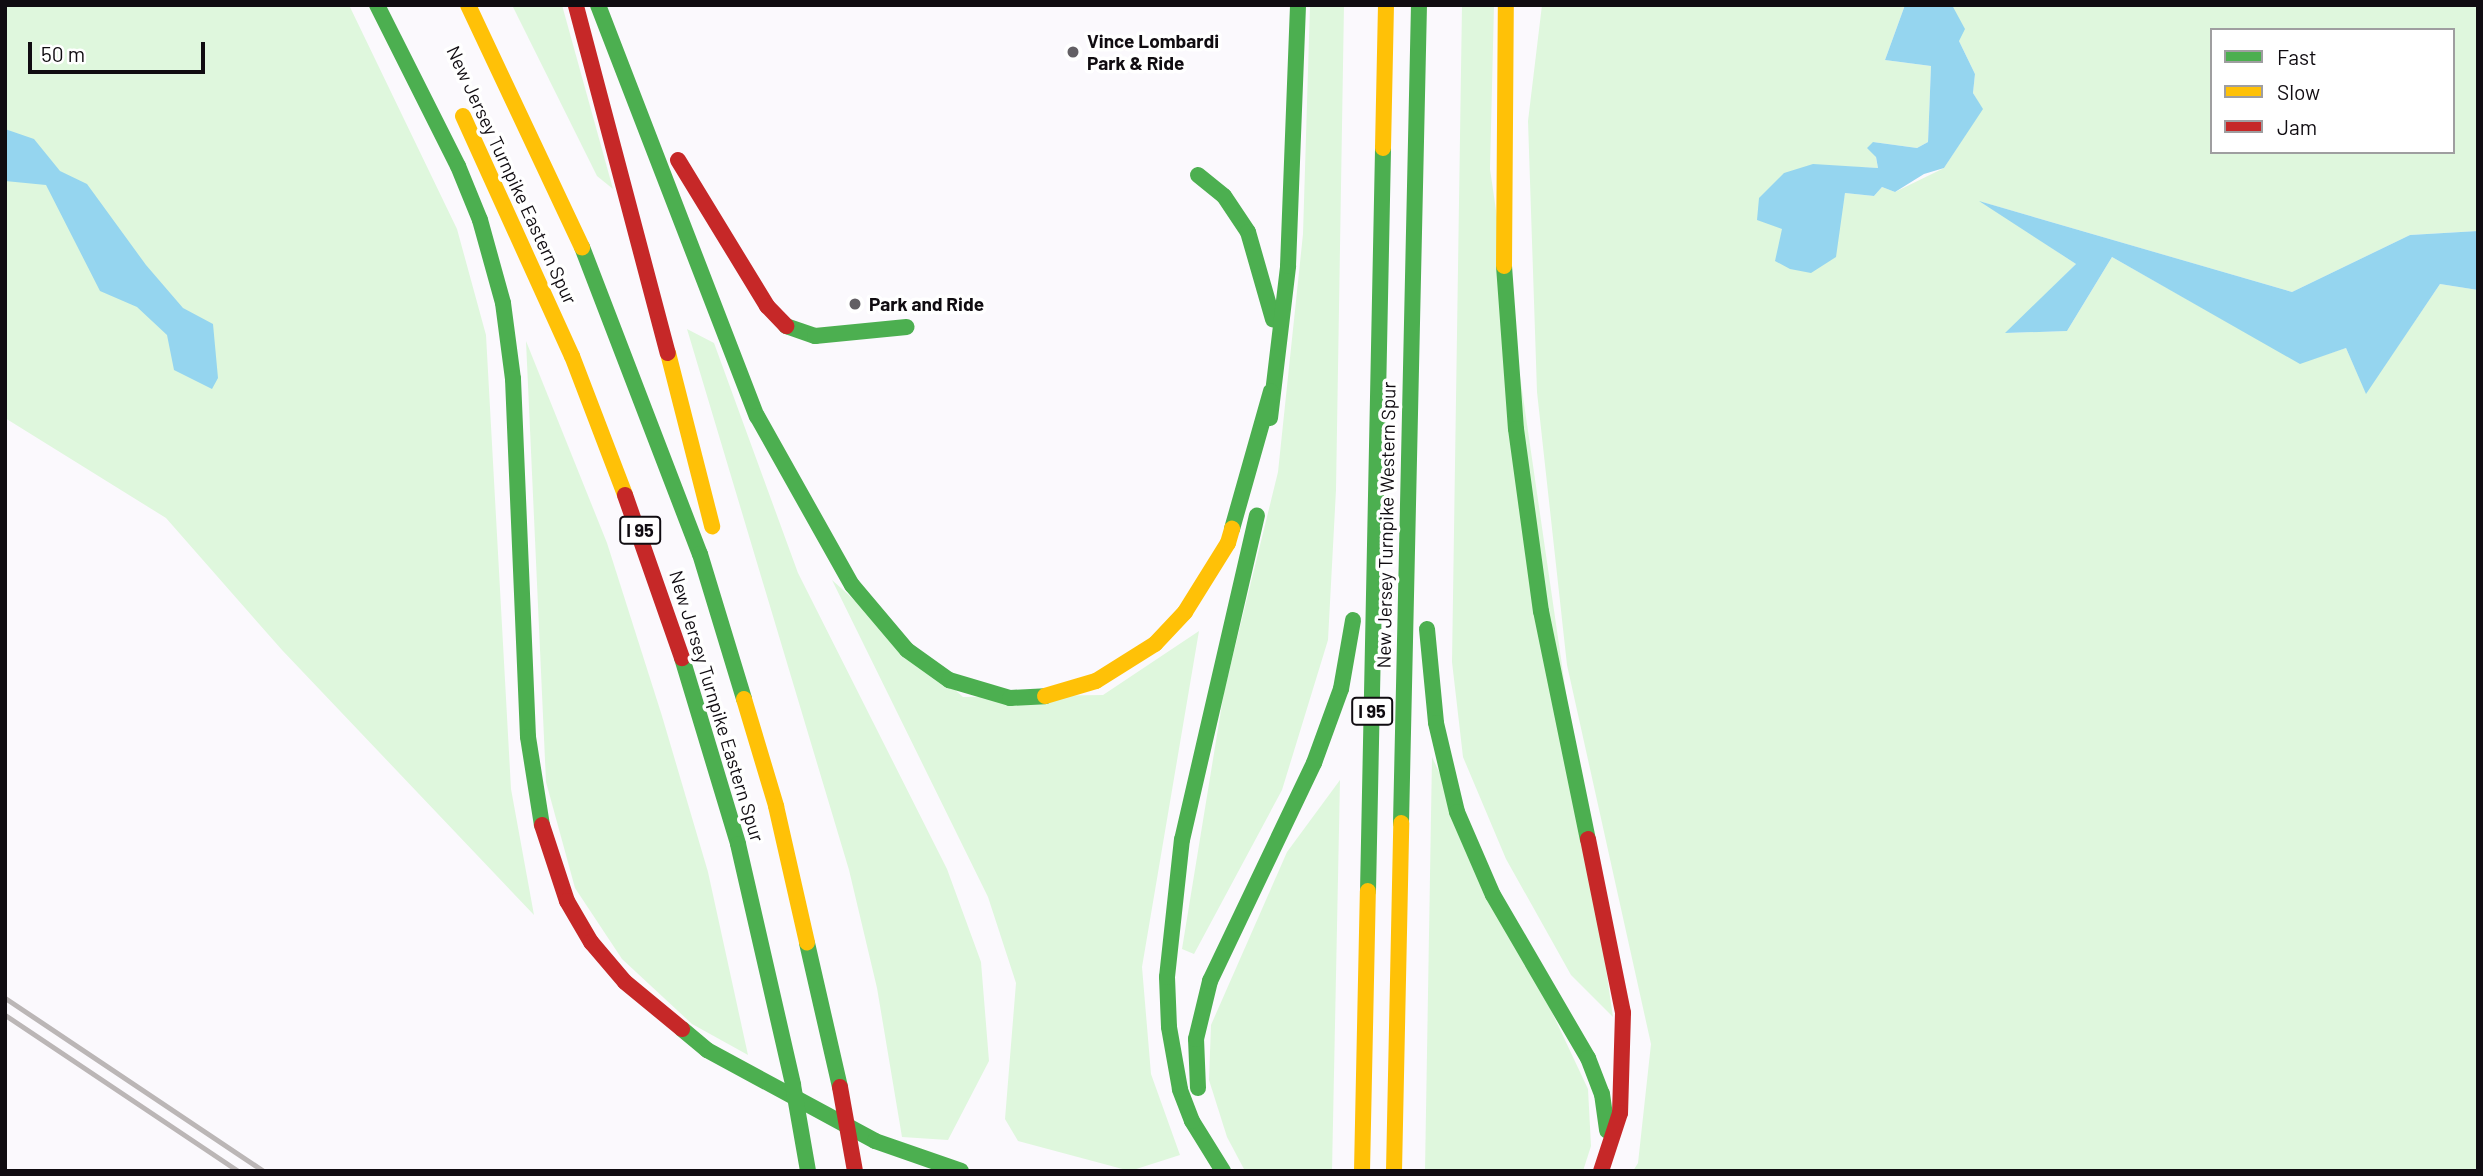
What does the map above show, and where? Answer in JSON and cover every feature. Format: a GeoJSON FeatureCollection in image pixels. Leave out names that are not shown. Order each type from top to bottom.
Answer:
{"type":"FeatureCollection","features":[{"type":"Feature","properties":{"kind":"highway"},"geometry":{"type":"LineString","coordinates":[[377,5],[458,166],[480,220],[503,303],[513,379],[528,737],[541,825],[567,901],[591,942],[625,982],[707,1050],[875,1140],[961,1171]]}},
{"type":"Feature","properties":{"kind":"highway","name":"New Jersey Turnpike Eastern Spur"},"geometry":{"type":"LineString","coordinates":[[468,5],[547,167],[629,357],[704,566],[747,703],[792,869],[840,1087],[855,1171]]}},
{"type":"Feature","properties":{"kind":"highway"},"geometry":{"type":"LineString","coordinates":[[576,5],[704,485],[747,703]]}},
{"type":"Feature","properties":{"kind":"highway"},"geometry":{"type":"LineString","coordinates":[[598,5],[622,57],[677,158],[780,321],[816,336],[907,327]]}},
{"type":"Feature","properties":{"kind":"highway"},"geometry":{"type":"LineString","coordinates":[[1223,1171],[1180,1089],[1169,1027],[1168,950],[1182,840],[1261,497],[1275,342],[1288,266],[1298,5]]}},
{"type":"Feature","properties":{"kind":"highway","name":"New Jersey Turnpike Western Spur"},"geometry":{"type":"LineString","coordinates":[[1362,1171],[1386,5]]}},
{"type":"Feature","properties":{"kind":"highway"},"geometry":{"type":"LineString","coordinates":[[1506,5],[1504,256],[1516,429],[1541,611],[1623,1013],[1623,1088],[1601,1171]]}},
{"type":"Feature","properties":{"kind":"highway","name":"New Jersey Turnpike Western Spur"},"geometry":{"type":"LineString","coordinates":[[1394,1171],[1419,6]]}},
{"type":"Feature","properties":{"kind":"highway"},"geometry":{"type":"LineString","coordinates":[[622,57],[732,354],[793,484],[867,606],[907,650],[949,680],[1010,698],[1054,695],[1107,676],[1155,644],[1193,601],[1228,543],[1271,391]]}},
{"type":"Feature","properties":{"kind":"highway","name":"New Jersey Turnpike Eastern Spur"},"geometry":{"type":"LineString","coordinates":[[455,100],[572,356],[661,589],[738,844],[793,1085],[808,1171]]}},
{"type":"Feature","properties":{"kind":"highway"},"geometry":{"type":"LineString","coordinates":[[1198,176],[1224,196],[1248,232],[1268,291],[1275,342]]}},
{"type":"Feature","properties":{"kind":"highway"},"geometry":{"type":"LineString","coordinates":[[1359,413],[1380,304]]}},
{"type":"Feature","properties":{"kind":"highway"},"geometry":{"type":"LineString","coordinates":[[1409,430],[1424,546]]}},
{"type":"Feature","properties":{"kind":"highway"},"geometry":{"type":"LineString","coordinates":[[1212,1153],[1195,1060],[1205,999],[1328,726],[1347,664],[1354,598]]}},
{"type":"Feature","properties":{"kind":"highway"},"geometry":{"type":"LineString","coordinates":[[1426,612],[1436,723],[1457,812],[1493,895],[1592,1067],[1606,1113],[1607,1151]]}},
{"type":"Feature","properties":{"kind":"green space"},"geometry":{"type":"Polygon","coordinates":[[[5,5],[349,5],[457,229],[486,335],[511,789],[534,915],[282,650],[166,518],[5,418],[5,5]]]}},
{"type":"Feature","properties":{"kind":"green space"},"geometry":{"type":"Polygon","coordinates":[[[512,5],[562,5],[613,189],[597,176],[512,5]]]}},
{"type":"Feature","properties":{"kind":"green space"},"geometry":{"type":"Polygon","coordinates":[[[1310,5],[1344,5],[1336,490],[1328,640],[1282,790],[1194,954],[1182,949],[1224,692],[1278,472],[1303,234],[1310,5]]]}},
{"type":"Feature","properties":{"kind":"green space"},"geometry":{"type":"Polygon","coordinates":[[[1462,5],[1494,5],[1490,169],[1613,1017],[1571,975],[1506,859],[1463,757],[1452,662],[1462,5]]]}},
{"type":"Feature","properties":{"kind":"green space"},"geometry":{"type":"Polygon","coordinates":[[[1542,5],[1905,5],[1885,60],[1931,66],[1928,142],[1917,148],[1873,142],[1878,168],[1813,165],[1839,221],[1845,193],[1874,196],[1882,187],[1895,192],[1944,168],[1982,109],[1973,93],[1975,74],[1959,41],[1952,5],[2478,5],[2478,231],[2410,235],[2292,292],[1982,202],[2076,264],[2007,333],[2067,331],[2112,257],[2300,363],[2346,348],[2366,393],[2440,284],[2478,290],[2478,1171],[1633,1171],[1638,1163],[1651,1044],[1567,665],[1537,392],[1528,121],[1542,5]]]}},
{"type":"Feature","properties":{"kind":"green space"},"geometry":{"type":"Polygon","coordinates":[[[687,329],[714,343],[798,573],[947,869],[981,962],[989,1061],[948,1140],[902,1137],[877,988],[849,870],[687,329]]]}},
{"type":"Feature","properties":{"kind":"green space"},"geometry":{"type":"Polygon","coordinates":[[[526,341],[607,543],[662,716],[708,872],[748,1055],[692,1024],[622,959],[575,888],[546,782],[526,341]]]}},
{"type":"Feature","properties":{"kind":"green space"},"geometry":{"type":"Polygon","coordinates":[[[832,580],[963,697],[1103,695],[1199,631],[1142,967],[1151,1074],[1180,1155],[1130,1171],[1018,1141],[1005,1119],[1016,983],[988,897],[832,580]]]}},
{"type":"Feature","properties":{"kind":"green space"},"geometry":{"type":"Polygon","coordinates":[[[1432,757],[1588,1089],[1591,1146],[1583,1171],[1425,1171],[1432,757]]]}},
{"type":"Feature","properties":{"kind":"green space"},"geometry":{"type":"Polygon","coordinates":[[[1340,780],[1332,1171],[1245,1171],[1227,1137],[1209,1080],[1211,1025],[1287,852],[1340,780]]]}},
{"type":"Feature","properties":{"kind":"water"},"geometry":{"type":"Polygon","coordinates":[[[1905,5],[1952,5],[1965,29],[1959,41],[1975,74],[1973,93],[1983,109],[1944,168],[1924,174],[1895,192],[1882,187],[1874,196],[1845,193],[1836,257],[1811,273],[1790,269],[1775,261],[1782,229],[1757,220],[1759,198],[1784,173],[1813,164],[1878,168],[1876,157],[1867,148],[1873,142],[1917,148],[1928,142],[1931,66],[1885,60],[1905,5]]]}},
{"type":"Feature","properties":{"kind":"water"},"geometry":{"type":"Polygon","coordinates":[[[5,129],[34,139],[60,171],[87,184],[146,265],[183,308],[213,324],[218,378],[212,389],[174,370],[167,335],[137,307],[100,291],[46,185],[5,181],[5,129]]]}},
{"type":"Feature","properties":{"kind":"water"},"geometry":{"type":"Polygon","coordinates":[[[1979,201],[2292,292],[2410,235],[2478,231],[2478,290],[2440,284],[2366,394],[2346,348],[2300,364],[2112,257],[2067,331],[2005,333],[2076,264],[1979,201]]]}},
{"type":"Feature","properties":{"kind":"railway"},"geometry":{"type":"LineString","coordinates":[[5,998],[263,1171]]}},
{"type":"Feature","properties":{"kind":"railway"},"geometry":{"type":"LineString","coordinates":[[5,1015],[238,1171]]}},
{"type":"Feature","properties":{"kind":"traffic: fast"},"geometry":{"type":"LineString","coordinates":[[377,5],[458,166],[480,220],[503,303],[513,379],[528,737],[542,825]]}},
{"type":"Feature","properties":{"kind":"traffic: fast"},"geometry":{"type":"LineString","coordinates":[[598,5],[757,416],[852,585],[907,650],[949,680],[1010,698],[1045,696]]}},
{"type":"Feature","properties":{"kind":"traffic: fast"},"geometry":{"type":"LineString","coordinates":[[1270,418],[1288,266],[1298,5]]}},
{"type":"Feature","properties":{"kind":"traffic: fast"},"geometry":{"type":"LineString","coordinates":[[1401,823],[1419,5]]}},
{"type":"Feature","properties":{"kind":"traffic: fast"},"geometry":{"type":"LineString","coordinates":[[1368,891],[1383,148]]}},
{"type":"Feature","properties":{"kind":"traffic: fast"},"geometry":{"type":"LineString","coordinates":[[1198,175],[1224,196],[1248,232],[1273,319]]}},
{"type":"Feature","properties":{"kind":"traffic: fast"},"geometry":{"type":"LineString","coordinates":[[582,247],[700,554],[744,699]]}},
{"type":"Feature","properties":{"kind":"traffic: fast"},"geometry":{"type":"LineString","coordinates":[[1504,266],[1516,429],[1541,611],[1588,839]]}},
{"type":"Feature","properties":{"kind":"traffic: fast"},"geometry":{"type":"LineString","coordinates":[[786,326],[815,336],[907,327]]}},
{"type":"Feature","properties":{"kind":"traffic: fast"},"geometry":{"type":"LineString","coordinates":[[1232,529],[1271,391]]}},
{"type":"Feature","properties":{"kind":"traffic: fast"},"geometry":{"type":"LineString","coordinates":[[1223,1171],[1192,1121],[1180,1089],[1169,1027],[1167,977],[1182,840],[1257,516]]}},
{"type":"Feature","properties":{"kind":"traffic: fast"},"geometry":{"type":"LineString","coordinates":[[1198,1088],[1196,1039],[1210,981],[1314,763],[1341,689],[1353,620]]}},
{"type":"Feature","properties":{"kind":"traffic: fast"},"geometry":{"type":"LineString","coordinates":[[1427,629],[1436,723],[1457,812],[1493,895],[1588,1058],[1602,1094],[1607,1131]]}},
{"type":"Feature","properties":{"kind":"traffic: fast"},"geometry":{"type":"LineString","coordinates":[[682,658],[738,844],[793,1085]]}},
{"type":"Feature","properties":{"kind":"traffic: fast"},"geometry":{"type":"LineString","coordinates":[[807,943],[840,1087]]}},
{"type":"Feature","properties":{"kind":"traffic: fast"},"geometry":{"type":"LineString","coordinates":[[682,1029],[707,1050],[875,1141],[961,1171]]}},
{"type":"Feature","properties":{"kind":"traffic: fast"},"geometry":{"type":"LineString","coordinates":[[793,1085],[808,1171]]}},
{"type":"Feature","properties":{"kind":"traffic: slow"},"geometry":{"type":"LineString","coordinates":[[468,5],[582,247]]}},
{"type":"Feature","properties":{"kind":"traffic: slow"},"geometry":{"type":"LineString","coordinates":[[1383,148],[1386,5]]}},
{"type":"Feature","properties":{"kind":"traffic: slow"},"geometry":{"type":"LineString","coordinates":[[1504,266],[1506,5]]}},
{"type":"Feature","properties":{"kind":"traffic: slow"},"geometry":{"type":"LineString","coordinates":[[463,116],[572,356],[625,495]]}},
{"type":"Feature","properties":{"kind":"traffic: slow"},"geometry":{"type":"LineString","coordinates":[[668,353],[712,526]]}},
{"type":"Feature","properties":{"kind":"traffic: slow"},"geometry":{"type":"LineString","coordinates":[[1045,696],[1096,681],[1155,644],[1185,612],[1228,543],[1232,529]]}},
{"type":"Feature","properties":{"kind":"traffic: slow"},"geometry":{"type":"LineString","coordinates":[[744,699],[776,806],[807,943]]}},
{"type":"Feature","properties":{"kind":"traffic: slow"},"geometry":{"type":"LineString","coordinates":[[1394,1171],[1401,823]]}},
{"type":"Feature","properties":{"kind":"traffic: slow"},"geometry":{"type":"LineString","coordinates":[[1362,1171],[1368,891]]}},
{"type":"Feature","properties":{"kind":"traffic: jam"},"geometry":{"type":"LineString","coordinates":[[576,6],[668,353]]}},
{"type":"Feature","properties":{"kind":"traffic: jam"},"geometry":{"type":"LineString","coordinates":[[678,160],[767,306],[786,326]]}},
{"type":"Feature","properties":{"kind":"traffic: jam"},"geometry":{"type":"LineString","coordinates":[[625,495],[682,658]]}},
{"type":"Feature","properties":{"kind":"traffic: jam"},"geometry":{"type":"LineString","coordinates":[[542,825],[567,901],[591,942],[625,982],[682,1029]]}},
{"type":"Feature","properties":{"kind":"traffic: jam"},"geometry":{"type":"LineString","coordinates":[[1588,839],[1623,1013],[1620,1113],[1601,1171]]}},
{"type":"Feature","properties":{"kind":"traffic: jam"},"geometry":{"type":"LineString","coordinates":[[840,1087],[855,1171]]}},
{"type":"Feature","properties":{"kind":"place","name":"Vince Lombardi Park & Ride"},"geometry":{"type":"Point","coordinates":[1073,52]}},
{"type":"Feature","properties":{"kind":"place","name":"Park and Ride"},"geometry":{"type":"Point","coordinates":[855,304]}}]}
